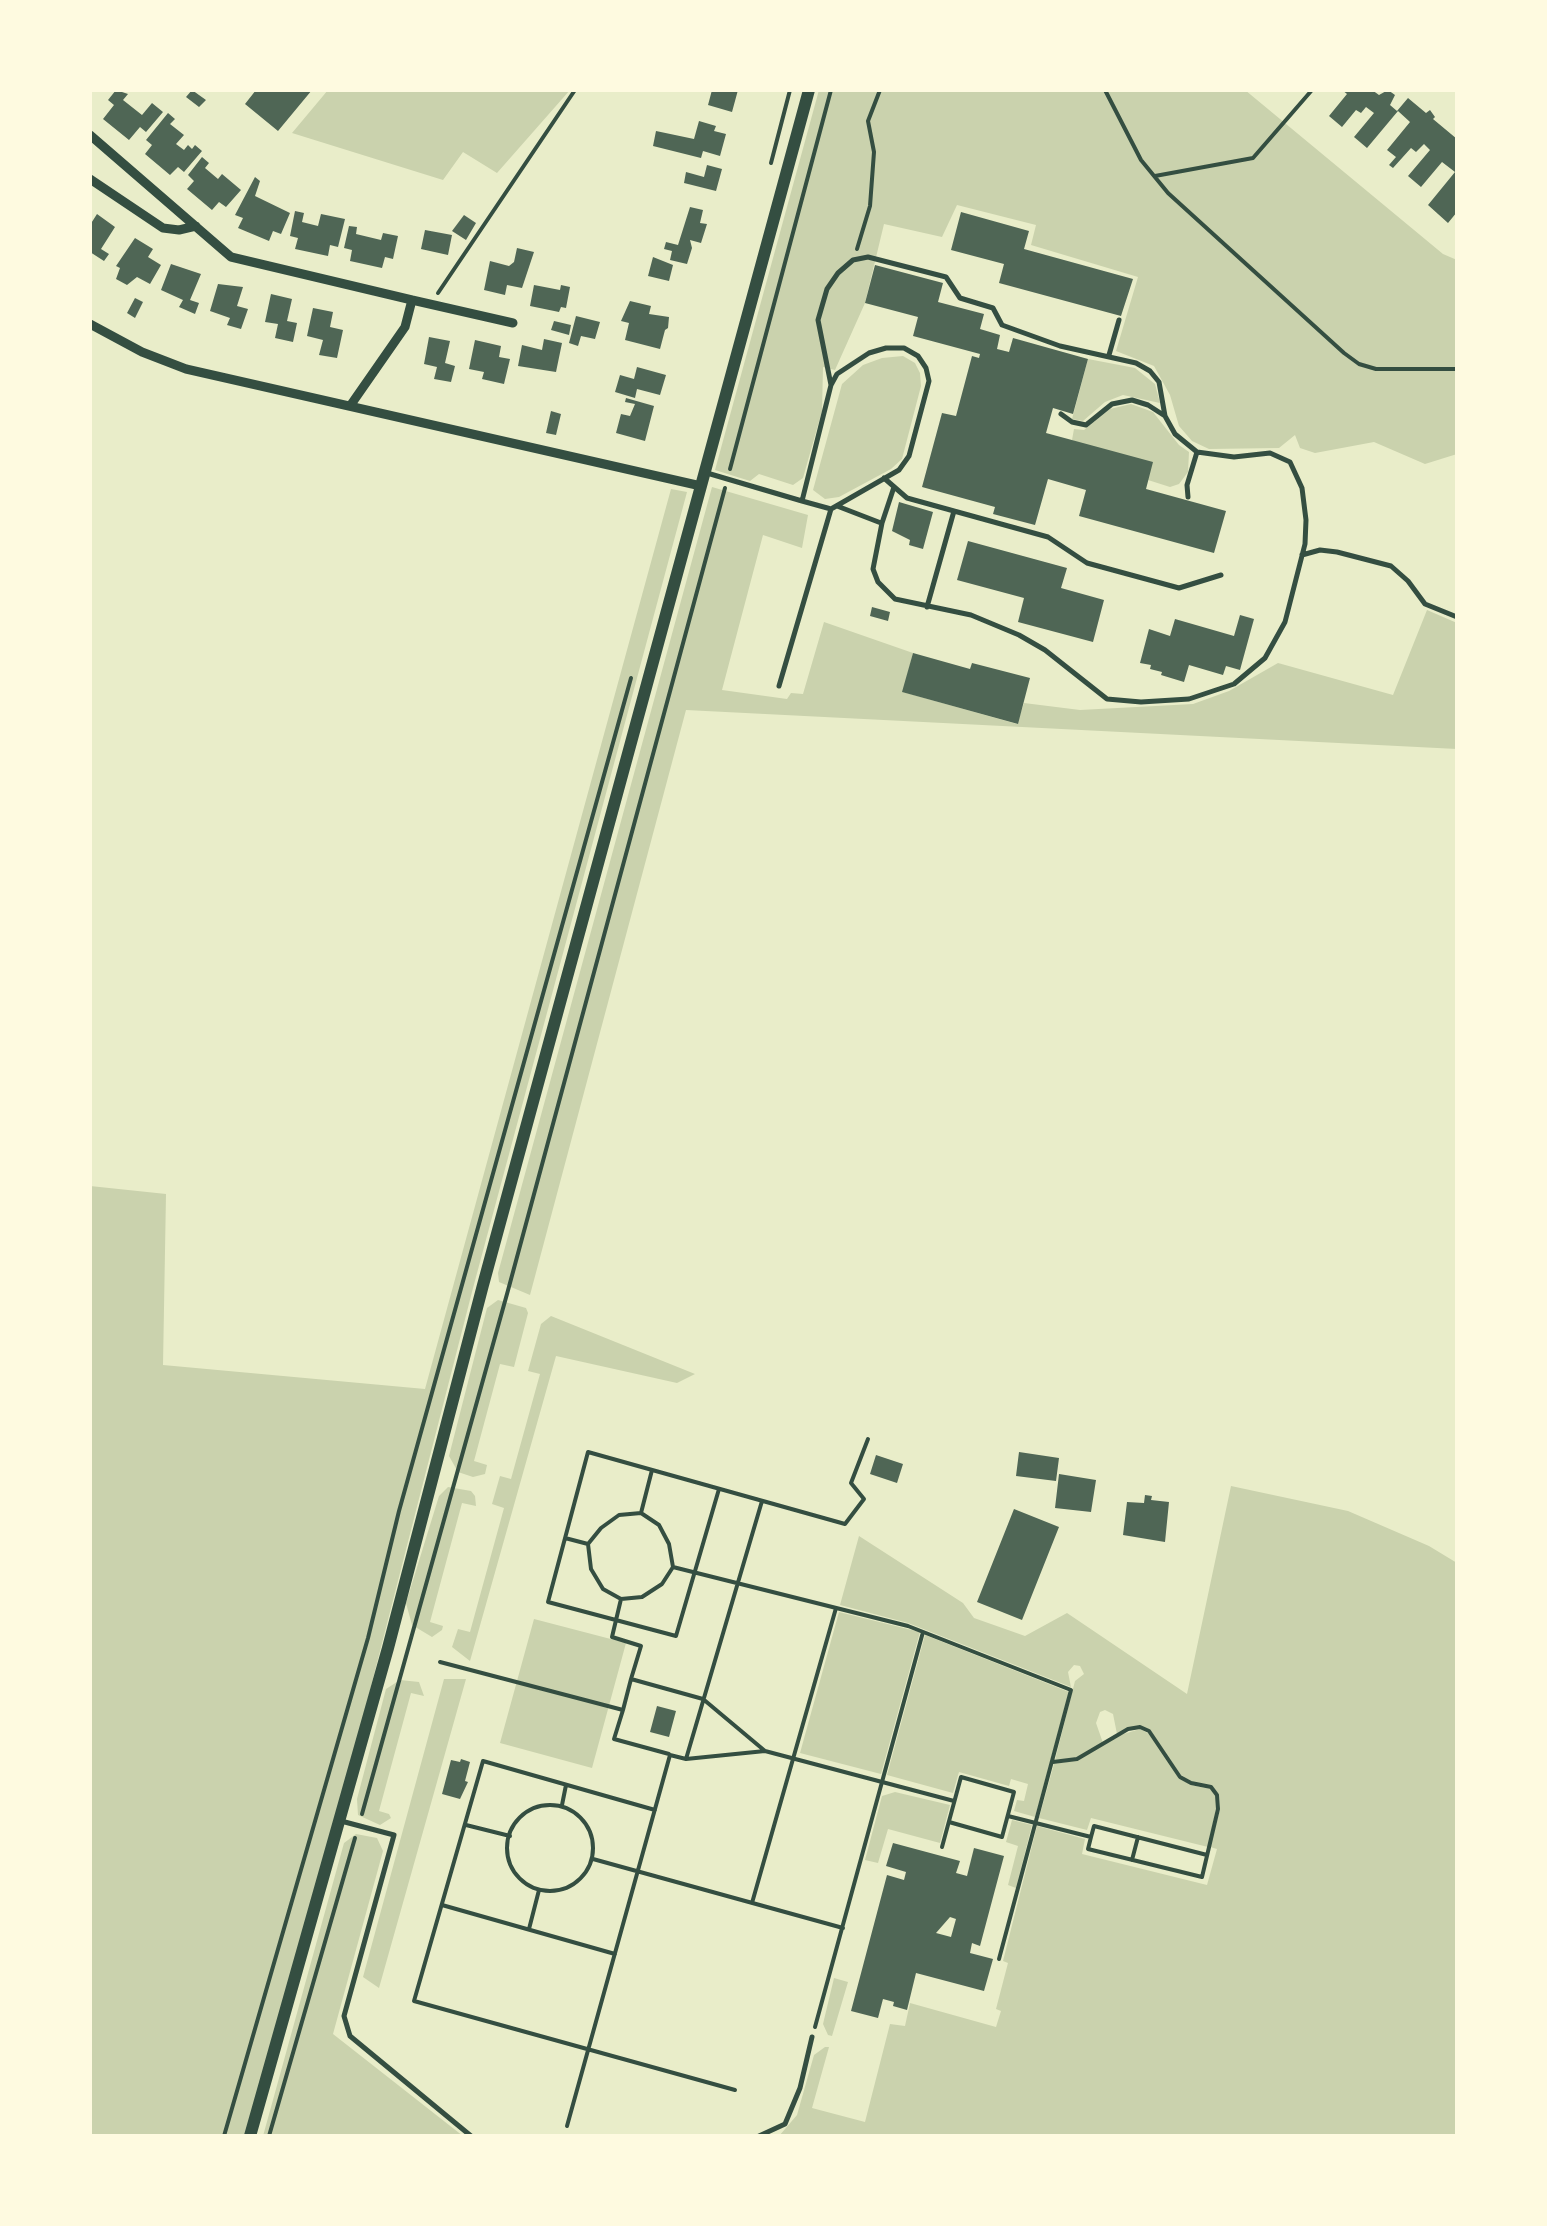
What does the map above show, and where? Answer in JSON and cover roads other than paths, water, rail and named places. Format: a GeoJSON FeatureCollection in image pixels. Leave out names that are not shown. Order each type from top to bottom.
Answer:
{"type":"FeatureCollection","features":[{"type":"Feature","properties":{"kind":"main road"},"geometry":{"type":"LineString","coordinates":[[250,2136],[388,1648],[809,90]]}},
{"type":"Feature","properties":{"kind":"street"},"geometry":{"type":"LineString","coordinates":[[90,135],[231,257],[514,324]]}},
{"type":"Feature","properties":{"kind":"street"},"geometry":{"type":"LineString","coordinates":[[90,179],[164,228],[196,226]]}},
{"type":"Feature","properties":{"kind":"street"},"geometry":{"type":"LineString","coordinates":[[350,406],[405,327],[412,300]]}},
{"type":"Feature","properties":{"kind":"street"},"geometry":{"type":"LineString","coordinates":[[90,324],[142,352],[186,369],[702,479]]}},
{"type":"Feature","properties":{"kind":"lane"},"geometry":{"type":"LineString","coordinates":[[832,385],[818,320],[820,307],[838,273],[854,260],[868,256],[946,277],[960,298],[993,308],[1002,325],[1060,346],[1109,355],[1150,371],[1163,394],[1165,416],[1174,434],[1197,452],[1234,457],[1270,453],[1290,462],[1302,488],[1306,520],[1302,556],[1285,622],[1266,658],[1234,684],[1190,699],[1107,699],[1046,650],[1018,635],[971,616],[895,599],[878,582],[873,568],[894,487]]}},
{"type":"Feature","properties":{"kind":"lane"},"geometry":{"type":"LineString","coordinates":[[1109,355],[1119,320]]}},
{"type":"Feature","properties":{"kind":"lane"},"geometry":{"type":"LineString","coordinates":[[779,686],[834,507],[898,470],[908,456],[929,382],[918,356],[904,348],[886,348],[837,374],[802,500]]}},
{"type":"Feature","properties":{"kind":"lane"},"geometry":{"type":"LineString","coordinates":[[1061,414],[1086,425],[1112,404],[1132,400],[1165,416]]}},
{"type":"Feature","properties":{"kind":"lane"},"geometry":{"type":"LineString","coordinates":[[1188,497],[1197,452]]}},
{"type":"Feature","properties":{"kind":"lane"},"geometry":{"type":"LineString","coordinates":[[884,478],[907,498],[1048,537],[1087,563],[1179,588],[1221,574]]}},
{"type":"Feature","properties":{"kind":"lane"},"geometry":{"type":"LineString","coordinates":[[702,479],[727,479],[882,523]]}},
{"type":"Feature","properties":{"kind":"lane"},"geometry":{"type":"LineString","coordinates":[[927,607],[954,511]]}},
{"type":"Feature","properties":{"kind":"lane"},"geometry":{"type":"LineString","coordinates":[[1302,556],[1320,550],[1391,566],[1408,580],[1425,604],[1457,617]]}},
{"type":"Feature","properties":{"kind":"lane"},"geometry":{"type":"LineString","coordinates":[[337,1820],[394,1834],[344,2016],[350,2036],[471,2136]]}},
{"type":"Feature","properties":{"kind":"lane"},"geometry":{"type":"LineString","coordinates":[[760,2136],[785,2124],[800,2088],[812,2036]]}}]}
